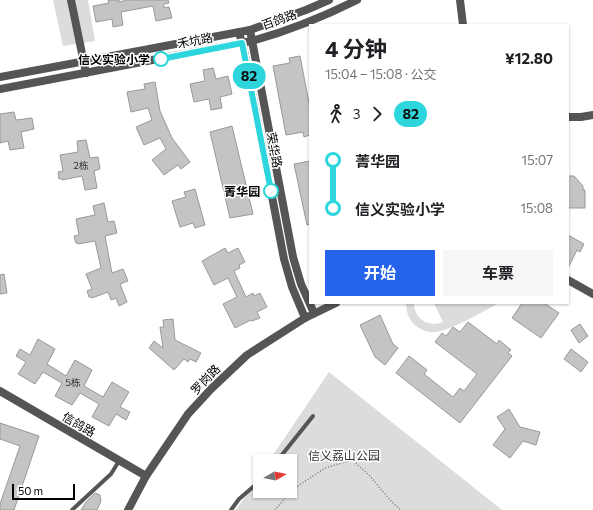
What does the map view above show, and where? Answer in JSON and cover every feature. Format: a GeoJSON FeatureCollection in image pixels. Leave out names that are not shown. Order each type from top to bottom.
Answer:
{"type":"FeatureCollection","features":[{"type":"Feature","properties":{"kind":"street"},"geometry":{"type":"LineString","coordinates":[[71,0],[86,73]]}},
{"type":"Feature","properties":{"kind":"street","name":"百鸽路"},"geometry":{"type":"LineString","coordinates":[[239,32],[250,30],[329,0]]}},
{"type":"Feature","properties":{"kind":"street","name":"百鸽路"},"geometry":{"type":"LineString","coordinates":[[252,41],[277,34],[357,0]]}},
{"type":"Feature","properties":{"kind":"street"},"geometry":{"type":"LineString","coordinates":[[460,0],[463,24]]}},
{"type":"Feature","properties":{"kind":"street","name":"荣华路"},"geometry":{"type":"LineString","coordinates":[[250,30],[293,257],[301,284],[309,302]]}},
{"type":"Feature","properties":{"kind":"street","name":"禾坑路"},"geometry":{"type":"LineString","coordinates":[[0,77],[83,60],[239,32]]}},
{"type":"Feature","properties":{"kind":"street","name":"荣华路"},"geometry":{"type":"LineString","coordinates":[[239,32],[284,259],[292,287],[305,318]]}},
{"type":"Feature","properties":{"kind":"street","name":"禾坑路"},"geometry":{"type":"LineString","coordinates":[[0,89],[252,41]]}},
{"type":"Feature","properties":{"kind":"street"},"geometry":{"type":"LineString","coordinates":[[569,117],[593,115]]}},
{"type":"Feature","properties":{"kind":"street"},"geometry":{"type":"LineString","coordinates":[[569,281],[593,294]]}},
{"type":"Feature","properties":{"kind":"street","name":"荣华路"},"geometry":{"type":"LineString","coordinates":[[310,304],[314,313]]}},
{"type":"Feature","properties":{"kind":"street","name":"罗岗路"},"geometry":{"type":"LineString","coordinates":[[128,510],[146,476],[188,414],[211,388],[247,355],[305,318],[334,304]]}},
{"type":"Feature","properties":{"kind":"street","name":"信鸽路"},"geometry":{"type":"LineString","coordinates":[[0,391],[146,476]]}},
{"type":"Feature","properties":{"kind":"lane"},"geometry":{"type":"LineString","coordinates":[[283,454],[313,416]]}},
{"type":"Feature","properties":{"kind":"lane"},"geometry":{"type":"LineString","coordinates":[[72,510],[111,474],[119,461]]}},
{"type":"Feature","properties":{"kind":"lane"},"geometry":{"type":"LineString","coordinates":[[231,510],[239,499],[253,487]]}},
{"type":"Feature","properties":{"kind":"path"},"geometry":{"type":"LineString","coordinates":[[274,510],[292,490],[325,468],[352,460],[370,476],[390,500],[401,510]]}},
{"type":"Feature","properties":{"kind":"green space"},"geometry":{"type":"Polygon","coordinates":[[[53,0],[88,0],[95,41],[63,46],[53,0]]]}},
{"type":"Feature","properties":{"kind":"green space"},"geometry":{"type":"Polygon","coordinates":[[[406,304],[414,304],[419,318],[428,323],[438,324],[443,322],[434,304],[497,304],[458,325],[441,331],[432,332],[423,330],[413,323],[406,308],[406,304]]]}},
{"type":"Feature","properties":{"kind":"green space","name":"信义荔山公园"},"geometry":{"type":"Polygon","coordinates":[[[329,372],[502,510],[236,510],[253,484],[253,498],[297,498],[297,454],[274,454],[329,372]]]}},
{"type":"Feature","properties":{"kind":"building"},"geometry":{"type":"Polygon","coordinates":[[[108,0],[119,0],[119,2],[127,0],[168,0],[169,3],[164,4],[164,8],[169,7],[172,18],[156,21],[153,6],[121,12],[123,25],[113,27],[112,19],[96,22],[93,6],[109,3],[108,0]]]}},
{"type":"Feature","properties":{"kind":"building"},"geometry":{"type":"Polygon","coordinates":[[[300,56],[309,103],[309,135],[304,137],[303,132],[286,135],[273,66],[290,63],[289,58],[300,56]]]}},
{"type":"Feature","properties":{"kind":"building"},"geometry":{"type":"Polygon","coordinates":[[[213,68],[216,79],[228,76],[232,94],[220,97],[222,108],[211,110],[209,99],[194,102],[190,84],[205,81],[203,70],[213,68]]]}},
{"type":"Feature","properties":{"kind":"building"},"geometry":{"type":"Polygon","coordinates":[[[155,82],[160,111],[172,138],[190,162],[181,169],[178,165],[164,175],[152,160],[166,149],[160,138],[144,145],[136,127],[152,120],[148,108],[131,112],[127,92],[145,89],[144,84],[155,82]]]}},
{"type":"Feature","properties":{"kind":"building"},"geometry":{"type":"Polygon","coordinates":[[[14,112],[16,120],[32,118],[34,129],[21,132],[24,148],[10,150],[8,141],[0,143],[0,114],[14,112]]]}},
{"type":"Feature","properties":{"kind":"building"},"geometry":{"type":"Polygon","coordinates":[[[232,126],[253,214],[230,218],[210,132],[232,126]]]}},
{"type":"Feature","properties":{"kind":"building"},"geometry":{"type":"Polygon","coordinates":[[[86,140],[90,158],[98,157],[100,169],[94,171],[97,188],[85,190],[82,176],[62,180],[61,178],[59,179],[58,172],[63,171],[60,155],[78,152],[77,141],[86,140]]]}},
{"type":"Feature","properties":{"kind":"building"},"geometry":{"type":"Polygon","coordinates":[[[309,161],[309,224],[307,225],[294,164],[309,161]]]}},
{"type":"Feature","properties":{"kind":"building"},"geometry":{"type":"Polygon","coordinates":[[[569,176],[574,176],[583,186],[583,190],[585,190],[585,208],[569,208],[569,176]]]}},
{"type":"Feature","properties":{"kind":"building"},"geometry":{"type":"Polygon","coordinates":[[[195,189],[205,225],[195,228],[193,223],[180,227],[172,201],[186,197],[184,192],[195,189]]]}},
{"type":"Feature","properties":{"kind":"building"},"geometry":{"type":"Polygon","coordinates":[[[104,203],[108,222],[114,221],[117,233],[105,236],[112,273],[123,269],[128,281],[120,284],[127,302],[119,306],[116,298],[111,300],[108,292],[92,298],[89,297],[87,291],[92,289],[86,274],[101,268],[95,241],[78,244],[76,243],[74,236],[79,235],[76,219],[95,215],[93,206],[104,203]]]}},
{"type":"Feature","properties":{"kind":"building"},"geometry":{"type":"Polygon","coordinates":[[[569,236],[584,244],[580,252],[577,250],[569,266],[569,236]]]}},
{"type":"Feature","properties":{"kind":"building"},"geometry":{"type":"Polygon","coordinates":[[[225,248],[228,253],[238,248],[245,262],[239,265],[240,268],[234,271],[246,297],[253,293],[254,296],[260,293],[267,307],[257,312],[260,318],[251,320],[235,328],[223,304],[237,297],[228,278],[214,285],[202,261],[225,248]]]}},
{"type":"Feature","properties":{"kind":"building"},"geometry":{"type":"Polygon","coordinates":[[[4,274],[7,293],[0,294],[0,275],[4,274]]]}},
{"type":"Feature","properties":{"kind":"building"},"geometry":{"type":"Polygon","coordinates":[[[521,304],[546,304],[559,313],[541,338],[512,318],[521,304]]]}},
{"type":"Feature","properties":{"kind":"building"},"geometry":{"type":"Polygon","coordinates":[[[380,315],[393,344],[398,348],[385,365],[375,357],[360,325],[380,315]]]}},
{"type":"Feature","properties":{"kind":"building"},"geometry":{"type":"Polygon","coordinates":[[[173,319],[175,340],[201,353],[196,362],[190,359],[188,362],[184,359],[174,370],[149,348],[154,341],[163,348],[160,327],[164,327],[163,320],[173,319]]]}},
{"type":"Feature","properties":{"kind":"building"},"geometry":{"type":"Polygon","coordinates":[[[468,322],[497,344],[499,340],[511,350],[508,353],[512,356],[460,423],[396,373],[409,356],[427,370],[424,374],[453,397],[460,388],[464,391],[477,374],[435,342],[442,333],[446,336],[453,327],[460,332],[468,322]]]}},
{"type":"Feature","properties":{"kind":"building"},"geometry":{"type":"Polygon","coordinates":[[[580,324],[588,336],[579,343],[571,330],[580,324]]]}},
{"type":"Feature","properties":{"kind":"building"},"geometry":{"type":"Polygon","coordinates":[[[38,339],[55,349],[47,364],[66,376],[75,360],[92,370],[84,386],[103,397],[112,382],[129,392],[120,407],[130,412],[126,420],[116,414],[109,426],[92,417],[99,404],[80,393],[72,405],[55,396],[62,383],[43,372],[35,384],[18,374],[26,362],[16,356],[20,349],[30,355],[38,339]]]}},
{"type":"Feature","properties":{"kind":"building"},"geometry":{"type":"Polygon","coordinates":[[[571,349],[588,362],[581,372],[564,359],[571,349]]]}},
{"type":"Feature","properties":{"kind":"building"},"geometry":{"type":"Polygon","coordinates":[[[509,409],[520,427],[540,432],[536,445],[523,441],[510,458],[493,445],[505,429],[497,417],[509,409]]]}},
{"type":"Feature","properties":{"kind":"building"},"geometry":{"type":"Polygon","coordinates":[[[0,423],[39,436],[14,510],[0,510],[0,504],[20,446],[0,439],[0,423]]]}},
{"type":"Feature","properties":{"kind":"building"},"geometry":{"type":"Polygon","coordinates":[[[95,493],[100,495],[101,501],[97,510],[81,510],[86,502],[95,493]]]}},
{"type":"Feature","properties":{"kind":"bus line","name":"82"},"geometry":{"type":"LineString","coordinates":[[161,59],[242,43],[271,191]]}},
{"type":"Feature","properties":{"kind":"place","name":"信义实验小学"},"geometry":{"type":"Point","coordinates":[161,59]}},
{"type":"Feature","properties":{"kind":"place","name":"菁华园"},"geometry":{"type":"Point","coordinates":[271,191]}}]}
